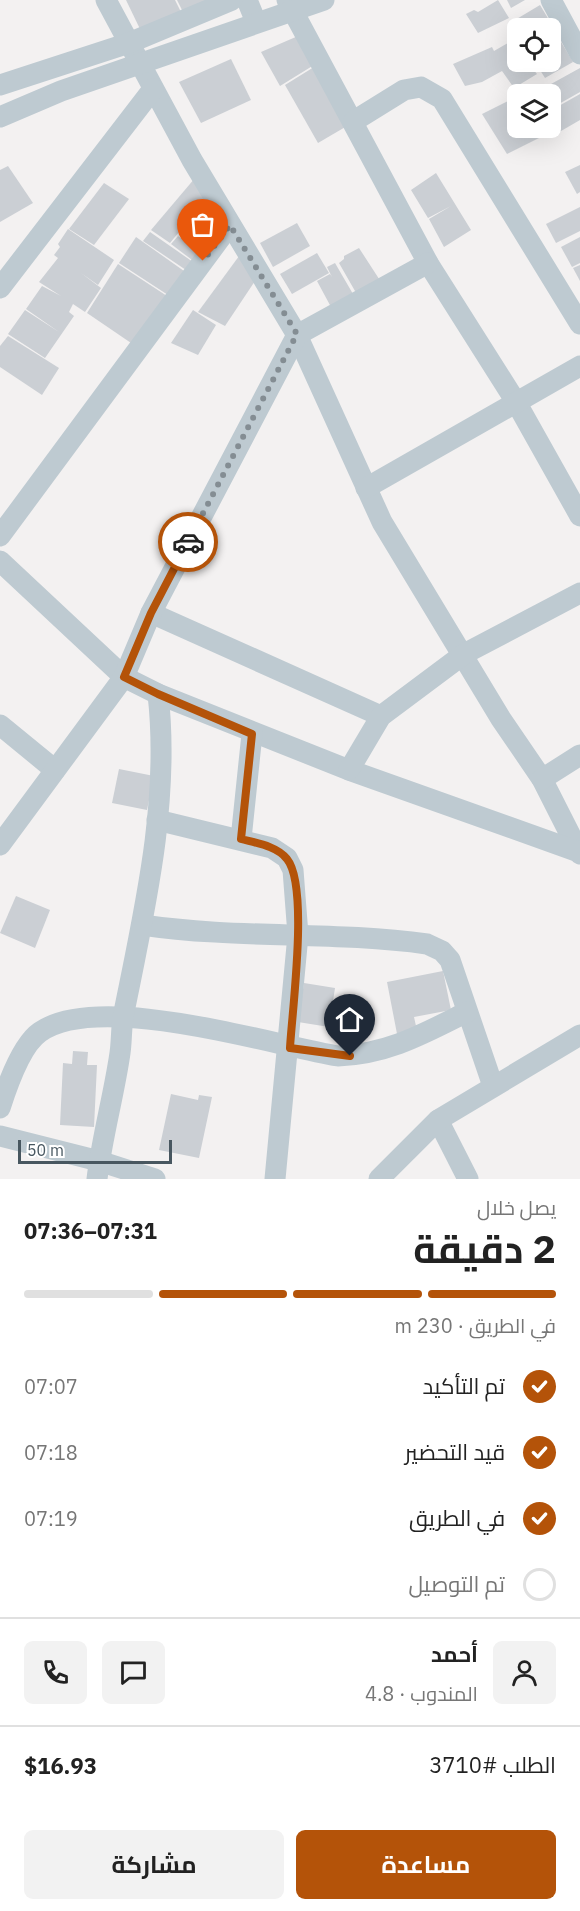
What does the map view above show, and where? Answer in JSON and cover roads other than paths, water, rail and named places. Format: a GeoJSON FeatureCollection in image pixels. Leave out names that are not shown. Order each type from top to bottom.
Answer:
{"type":"FeatureCollection","features":[{"type":"Feature","properties":{"kind":"street"},"geometry":{"type":"LineString","coordinates":[[106,0],[230,225],[297,334],[382,522],[464,654],[501,719],[542,779],[580,853]]}},
{"type":"Feature","properties":{"kind":"street"},"geometry":{"type":"LineString","coordinates":[[0,85],[129,43],[232,0]]}},
{"type":"Feature","properties":{"kind":"street"},"geometry":{"type":"LineString","coordinates":[[247,0],[256,22]]}},
{"type":"Feature","properties":{"kind":"street"},"geometry":{"type":"LineString","coordinates":[[0,117],[62,91],[256,22],[290,5],[324,0]]}},
{"type":"Feature","properties":{"kind":"street"},"geometry":{"type":"LineString","coordinates":[[550,0],[580,54]]}},
{"type":"Feature","properties":{"kind":"street"},"geometry":{"type":"LineString","coordinates":[[290,5],[428,263],[516,402],[580,516]]}},
{"type":"Feature","properties":{"kind":"street"},"geometry":{"type":"LineString","coordinates":[[354,121],[404,90],[421,87],[442,99],[580,324]]}},
{"type":"Feature","properties":{"kind":"street"},"geometry":{"type":"LineString","coordinates":[[3,274],[153,89]]}},
{"type":"Feature","properties":{"kind":"street"},"geometry":{"type":"LineString","coordinates":[[0,537],[230,225]]}},
{"type":"Feature","properties":{"kind":"street"},"geometry":{"type":"LineString","coordinates":[[0,844],[124,677],[151,613],[297,334],[428,263]]}},
{"type":"Feature","properties":{"kind":"street"},"geometry":{"type":"LineString","coordinates":[[366,488],[580,366]]}},
{"type":"Feature","properties":{"kind":"street"},"geometry":{"type":"LineString","coordinates":[[0,561],[124,677],[252,734],[580,853]]}},
{"type":"Feature","properties":{"kind":"street"},"geometry":{"type":"LineString","coordinates":[[349,770],[381,716],[464,654],[580,593]]}},
{"type":"Feature","properties":{"kind":"street"},"geometry":{"type":"LineString","coordinates":[[151,613],[381,716]]}},
{"type":"Feature","properties":{"kind":"street"},"geometry":{"type":"LineString","coordinates":[[98,1170],[120,1052],[123,1016],[142,925],[157,820],[162,771],[162,729],[158,694]]}},
{"type":"Feature","properties":{"kind":"street"},"geometry":{"type":"LineString","coordinates":[[0,725],[55,770]]}},
{"type":"Feature","properties":{"kind":"street"},"geometry":{"type":"LineString","coordinates":[[241,839],[252,734]]}},
{"type":"Feature","properties":{"kind":"street"},"geometry":{"type":"LineString","coordinates":[[542,779],[580,755]]}},
{"type":"Feature","properties":{"kind":"street"},"geometry":{"type":"LineString","coordinates":[[157,820],[272,848],[286,858],[293,870],[298,935],[290,1048],[275,1179]]}},
{"type":"Feature","properties":{"kind":"street"},"geometry":{"type":"LineString","coordinates":[[142,925],[206,933],[298,935],[427,944],[442,951],[450,960],[493,1086]]}},
{"type":"Feature","properties":{"kind":"street"},"geometry":{"type":"LineString","coordinates":[[0,1108],[4,1084],[28,1044],[39,1032],[78,1016],[123,1016],[157,1020],[338,1056],[362,1055],[389,1049],[467,1012]]}},
{"type":"Feature","properties":{"kind":"street"},"geometry":{"type":"LineString","coordinates":[[379,1179],[438,1120],[580,1035]]}},
{"type":"Feature","properties":{"kind":"street"},"geometry":{"type":"LineString","coordinates":[[438,1120],[468,1179]]}},
{"type":"Feature","properties":{"kind":"street"},"geometry":{"type":"LineString","coordinates":[[0,1136],[98,1170],[155,1179]]}}]}
